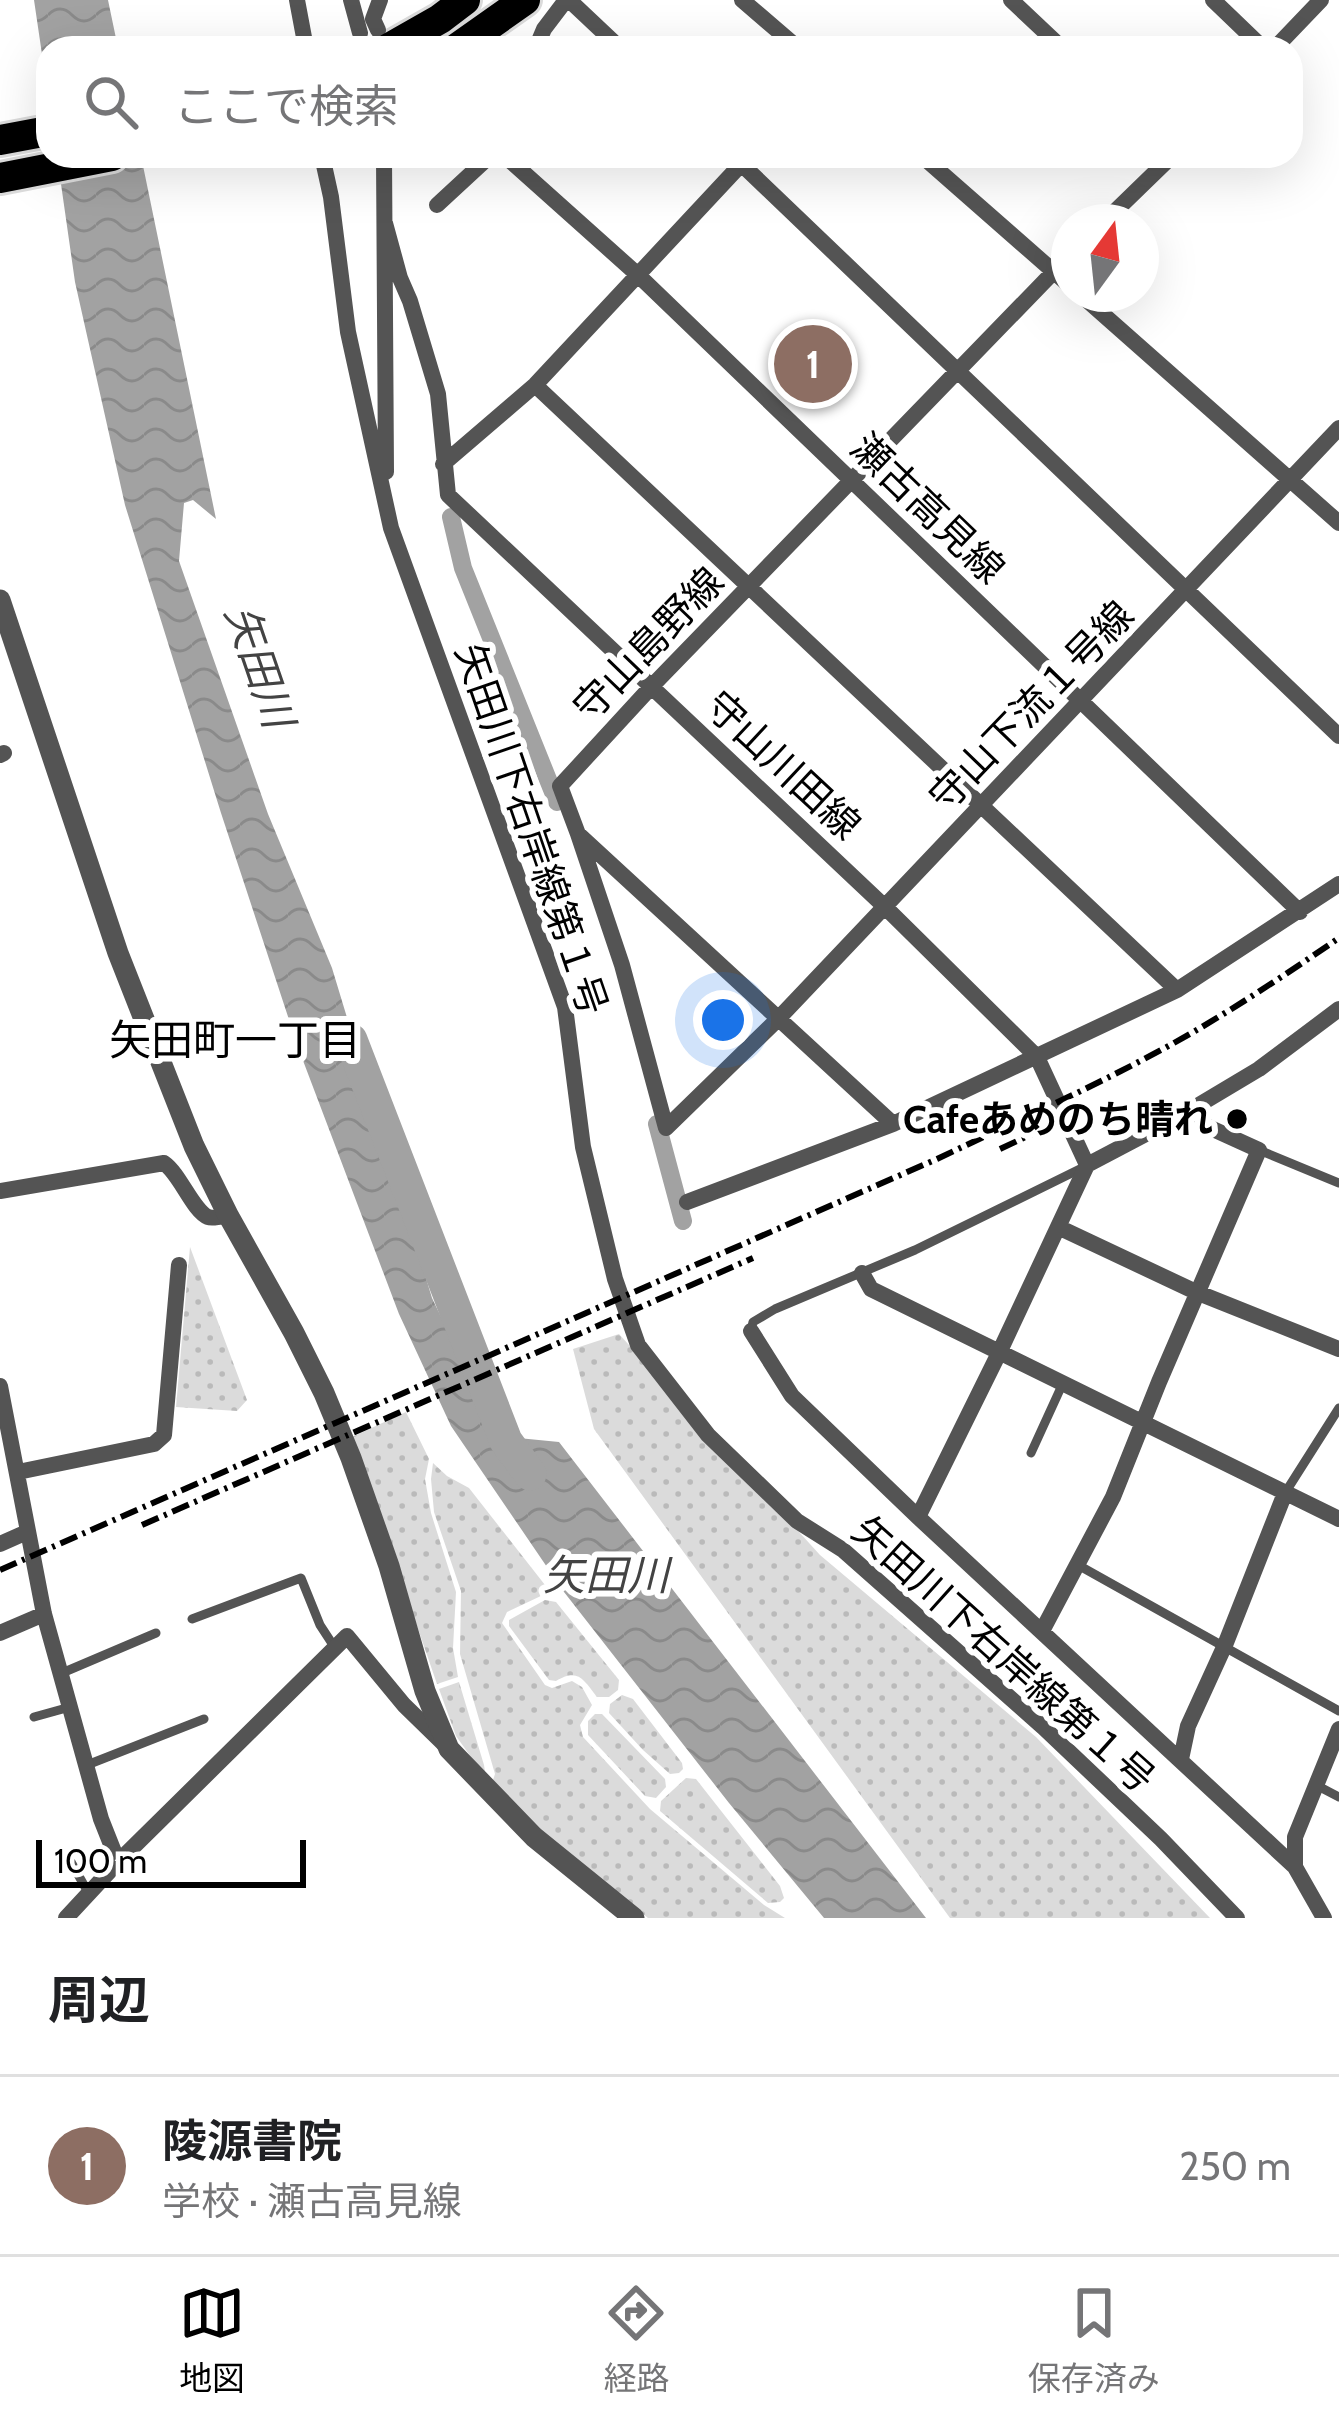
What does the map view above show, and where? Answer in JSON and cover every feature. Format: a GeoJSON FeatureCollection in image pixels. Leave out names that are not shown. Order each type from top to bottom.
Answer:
{"type":"FeatureCollection","features":[{"type":"Feature","properties":{"kind":"highway"},"geometry":{"type":"LineString","coordinates":[[380,36],[440,20],[466,0]]}},
{"type":"Feature","properties":{"kind":"highway"},"geometry":{"type":"LineString","coordinates":[[474,36],[526,0]]}},
{"type":"Feature","properties":{"kind":"highway"},"geometry":{"type":"LineString","coordinates":[[0,140],[36,133]]}},
{"type":"Feature","properties":{"kind":"highway"},"geometry":{"type":"LineString","coordinates":[[0,178],[51,168]]}},
{"type":"Feature","properties":{"kind":"street"},"geometry":{"type":"LineString","coordinates":[[297,0],[304,36]]}},
{"type":"Feature","properties":{"kind":"street"},"geometry":{"type":"LineString","coordinates":[[351,0],[375,36]]}},
{"type":"Feature","properties":{"kind":"street"},"geometry":{"type":"LineString","coordinates":[[376,36],[373,19],[380,0]]}},
{"type":"Feature","properties":{"kind":"street"},"geometry":{"type":"LineString","coordinates":[[541,36],[567,0],[607,36]]}},
{"type":"Feature","properties":{"kind":"street"},"geometry":{"type":"LineString","coordinates":[[1011,0],[1050,36]]}},
{"type":"Feature","properties":{"kind":"street"},"geometry":{"type":"LineString","coordinates":[[1213,0],[1250,36]]}},
{"type":"Feature","properties":{"kind":"street"},"geometry":{"type":"LineString","coordinates":[[1286,36],[1321,0]]}},
{"type":"Feature","properties":{"kind":"street"},"geometry":{"type":"LineString","coordinates":[[745,1],[784,36]]}},
{"type":"Feature","properties":{"kind":"street","name":"矢田川下右岸線第１号"},"geometry":{"type":"LineString","coordinates":[[325,168],[348,332],[392,528],[565,1007],[583,1147],[615,1279],[638,1346],[708,1435],[782,1507],[843,1550],[1042,1727],[1237,1918]]}},
{"type":"Feature","properties":{"kind":"street"},"geometry":{"type":"LineString","coordinates":[[384,168],[386,503]]}},
{"type":"Feature","properties":{"kind":"street"},"geometry":{"type":"LineString","coordinates":[[437,206],[477,168]]}},
{"type":"Feature","properties":{"kind":"street","name":"瀬古高見線"},"geometry":{"type":"LineString","coordinates":[[518,168],[638,275],[1300,912]]}},
{"type":"Feature","properties":{"kind":"street"},"geometry":{"type":"LineString","coordinates":[[443,464],[536,385],[733,168]]}},
{"type":"Feature","properties":{"kind":"street"},"geometry":{"type":"LineString","coordinates":[[750,168],[1339,736]]}},
{"type":"Feature","properties":{"kind":"street"},"geometry":{"type":"LineString","coordinates":[[936,168],[1051,268]]}},
{"type":"Feature","properties":{"kind":"street"},"geometry":{"type":"LineString","coordinates":[[1123,204],[1160,168]]}},
{"type":"Feature","properties":{"kind":"street"},"geometry":{"type":"LineString","coordinates":[[385,223],[438,394],[443,464]]}},
{"type":"Feature","properties":{"kind":"street","name":"守山島野線"},"geometry":{"type":"LineString","coordinates":[[578,834],[560,786],[1051,274]]}},
{"type":"Feature","properties":{"kind":"street"},"geometry":{"type":"LineString","coordinates":[[1101,312],[1339,523]]}},
{"type":"Feature","properties":{"kind":"street"},"geometry":{"type":"LineString","coordinates":[[536,385],[1177,990]]}},
{"type":"Feature","properties":{"kind":"street","name":"守山下流１号線"},"geometry":{"type":"LineString","coordinates":[[578,834],[622,965],[668,1132],[1339,428]]}},
{"type":"Feature","properties":{"kind":"street","name":"守山川田線"},"geometry":{"type":"LineString","coordinates":[[443,464],[448,495],[1037,1057],[1087,1165]]}},
{"type":"Feature","properties":{"kind":"street"},"geometry":{"type":"LineString","coordinates":[[2,611],[118,953],[194,1146],[304,1353],[351,1458],[425,1691],[449,1749]]}},
{"type":"Feature","properties":{"kind":"street"},"geometry":{"type":"LineString","coordinates":[[578,834],[893,1124]]}},
{"type":"Feature","properties":{"kind":"street"},"geometry":{"type":"LineString","coordinates":[[687,1202],[893,1124],[1177,990],[1339,884]]}},
{"type":"Feature","properties":{"kind":"street"},"geometry":{"type":"LineString","coordinates":[[918,1517],[1087,1165],[1259,1069],[1339,1009]]}},
{"type":"Feature","properties":{"kind":"street"},"geometry":{"type":"LineString","coordinates":[[1042,1631],[1114,1496],[1259,1150],[1182,1115]]}},
{"type":"Feature","properties":{"kind":"street"},"geometry":{"type":"LineString","coordinates":[[0,1191],[164,1163],[203,1213],[228,1215]]}},
{"type":"Feature","properties":{"kind":"street"},"geometry":{"type":"LineString","coordinates":[[1058,1227],[1196,1292],[1338,1347]]}},
{"type":"Feature","properties":{"kind":"street"},"geometry":{"type":"LineString","coordinates":[[18,1472],[154,1444],[164,1435],[179,1265]]}},
{"type":"Feature","properties":{"kind":"street"},"geometry":{"type":"LineString","coordinates":[[862,1273],[871,1289],[1339,1519]]}},
{"type":"Feature","properties":{"kind":"street"},"geometry":{"type":"LineString","coordinates":[[751,1331],[792,1396],[1295,1867],[1324,1918]]}},
{"type":"Feature","properties":{"kind":"street"},"geometry":{"type":"LineString","coordinates":[[0,1386],[44,1614],[101,1819],[118,1862]]}},
{"type":"Feature","properties":{"kind":"street"},"geometry":{"type":"LineString","coordinates":[[1180,1759],[1188,1726],[1285,1493]]}},
{"type":"Feature","properties":{"kind":"street"},"geometry":{"type":"LineString","coordinates":[[0,1544],[27,1532]]}},
{"type":"Feature","properties":{"kind":"street"},"geometry":{"type":"LineString","coordinates":[[0,1633],[44,1614]]}},
{"type":"Feature","properties":{"kind":"street"},"geometry":{"type":"LineString","coordinates":[[65,1918],[347,1636],[404,1705],[534,1837],[634,1918]]}},
{"type":"Feature","properties":{"kind":"street"},"geometry":{"type":"LineString","coordinates":[[1295,1867],[1295,1838],[1339,1729]]}},
{"type":"Feature","properties":{"kind":"lane"},"geometry":{"type":"LineString","coordinates":[[1259,1150],[1339,1182]]}},
{"type":"Feature","properties":{"kind":"lane"},"geometry":{"type":"LineString","coordinates":[[751,1331],[753,1322],[775,1310],[976,1222],[1087,1165]]}},
{"type":"Feature","properties":{"kind":"lane"},"geometry":{"type":"LineString","coordinates":[[1031,1453],[1064,1383]]}},
{"type":"Feature","properties":{"kind":"lane"},"geometry":{"type":"LineString","coordinates":[[1285,1493],[1339,1408]]}},
{"type":"Feature","properties":{"kind":"lane"},"geometry":{"type":"LineString","coordinates":[[1078,1565],[1339,1711]]}},
{"type":"Feature","properties":{"kind":"lane"},"geometry":{"type":"LineString","coordinates":[[192,1619],[301,1578],[335,1648]]}},
{"type":"Feature","properties":{"kind":"lane"},"geometry":{"type":"LineString","coordinates":[[61,1673],[156,1633]]}},
{"type":"Feature","properties":{"kind":"lane"},"geometry":{"type":"LineString","coordinates":[[34,1718],[70,1707]]}},
{"type":"Feature","properties":{"kind":"lane"},"geometry":{"type":"LineString","coordinates":[[86,1765],[204,1719]]}},
{"type":"Feature","properties":{"kind":"lane"},"geometry":{"type":"LineString","coordinates":[[1316,1785],[1339,1797]]}},
{"type":"Feature","properties":{"kind":"lane"},"geometry":{"type":"LineString","coordinates":[[71,1862],[89,1895]]}},
{"type":"Feature","properties":{"kind":"shaded area"},"geometry":{"type":"Polygon","coordinates":[[[190,1247],[247,1400],[237,1411],[176,1407],[190,1247]]]}},
{"type":"Feature","properties":{"kind":"shaded area"},"geometry":{"type":"Polygon","coordinates":[[[619,1334],[820,1555],[1036,1737],[1210,1918],[950,1918],[594,1429],[573,1349],[619,1334]]]}},
{"type":"Feature","properties":{"kind":"shaded area"},"geometry":{"type":"Polygon","coordinates":[[[406,1412],[429,1459],[425,1479],[431,1513],[456,1592],[453,1648],[458,1677],[437,1684],[352,1437],[406,1412]]]}},
{"type":"Feature","properties":{"kind":"shaded area"},"geometry":{"type":"Polygon","coordinates":[[[433,1463],[469,1488],[545,1585],[543,1595],[507,1612],[502,1623],[545,1685],[552,1688],[572,1681],[582,1687],[592,1705],[580,1725],[583,1737],[650,1809],[785,1918],[648,1918],[539,1830],[492,1783],[495,1774],[460,1654],[461,1591],[434,1512],[433,1463]]]}},
{"type":"Feature","properties":{"kind":"shaded area"},"geometry":{"type":"Polygon","coordinates":[[[545,1600],[556,1602],[619,1680],[618,1690],[609,1697],[597,1697],[575,1676],[549,1680],[509,1626],[509,1620],[545,1600]]]}},
{"type":"Feature","properties":{"kind":"shaded area"},"geometry":{"type":"Polygon","coordinates":[[[459,1682],[486,1778],[456,1736],[439,1689],[459,1682]]]}},
{"type":"Feature","properties":{"kind":"shaded area"},"geometry":{"type":"Polygon","coordinates":[[[622,1695],[633,1699],[682,1763],[679,1773],[670,1774],[609,1713],[610,1704],[622,1695]]]}},
{"type":"Feature","properties":{"kind":"shaded area"},"geometry":{"type":"Polygon","coordinates":[[[602,1714],[665,1779],[666,1787],[656,1798],[645,1796],[588,1735],[588,1721],[602,1714]]]}},
{"type":"Feature","properties":{"kind":"shaded area"},"geometry":{"type":"Polygon","coordinates":[[[686,1778],[696,1779],[780,1886],[784,1898],[780,1902],[768,1903],[660,1811],[661,1801],[686,1778]]]}},
{"type":"Feature","properties":{"kind":"water"},"geometry":{"type":"Polygon","coordinates":[[[34,0],[108,0],[116,36],[39,36],[34,0]]]}},
{"type":"Feature","properties":{"kind":"water","name":"矢田川"},"geometry":{"type":"Polygon","coordinates":[[[59,168],[143,168],[216,519],[193,500],[184,503],[179,561],[268,814],[332,968],[432,1298],[498,1436],[559,1442],[926,1918],[824,1918],[564,1592],[451,1426],[399,1314],[299,1050],[221,813],[125,505],[75,282],[59,168]]]}},
{"type":"Feature","properties":{"kind":"waterway"},"geometry":{"type":"LineString","coordinates":[[451,517],[463,568],[557,802]]}},
{"type":"Feature","properties":{"kind":"waterway","name":"矢田川"},"geometry":{"type":"LineString","coordinates":[[351,1040],[506,1441],[530,1474]]}},
{"type":"Feature","properties":{"kind":"waterway"},"geometry":{"type":"LineString","coordinates":[[657,1124],[683,1221]]}},
{"type":"Feature","properties":{"kind":"railway"},"geometry":{"type":"LineString","coordinates":[[0,1570],[1041,1110],[1194,1031],[1339,938]]}},
{"type":"Feature","properties":{"kind":"railway"},"geometry":{"type":"LineString","coordinates":[[1000,1149],[1092,1106]]}},
{"type":"Feature","properties":{"kind":"railway"},"geometry":{"type":"LineString","coordinates":[[142,1525],[753,1258]]}},
{"type":"Feature","properties":{"kind":"place","name":"陵源書院"},"geometry":{"type":"Point","coordinates":[813,364]}},
{"type":"Feature","properties":{"kind":"place","name":"Cafeあめのち晴れ"},"geometry":{"type":"Point","coordinates":[1237,1119]}},
{"type":"Feature","properties":{"kind":"district","name":"矢田町一丁目"},"geometry":{"type":"Point","coordinates":[235,1040]}}]}
